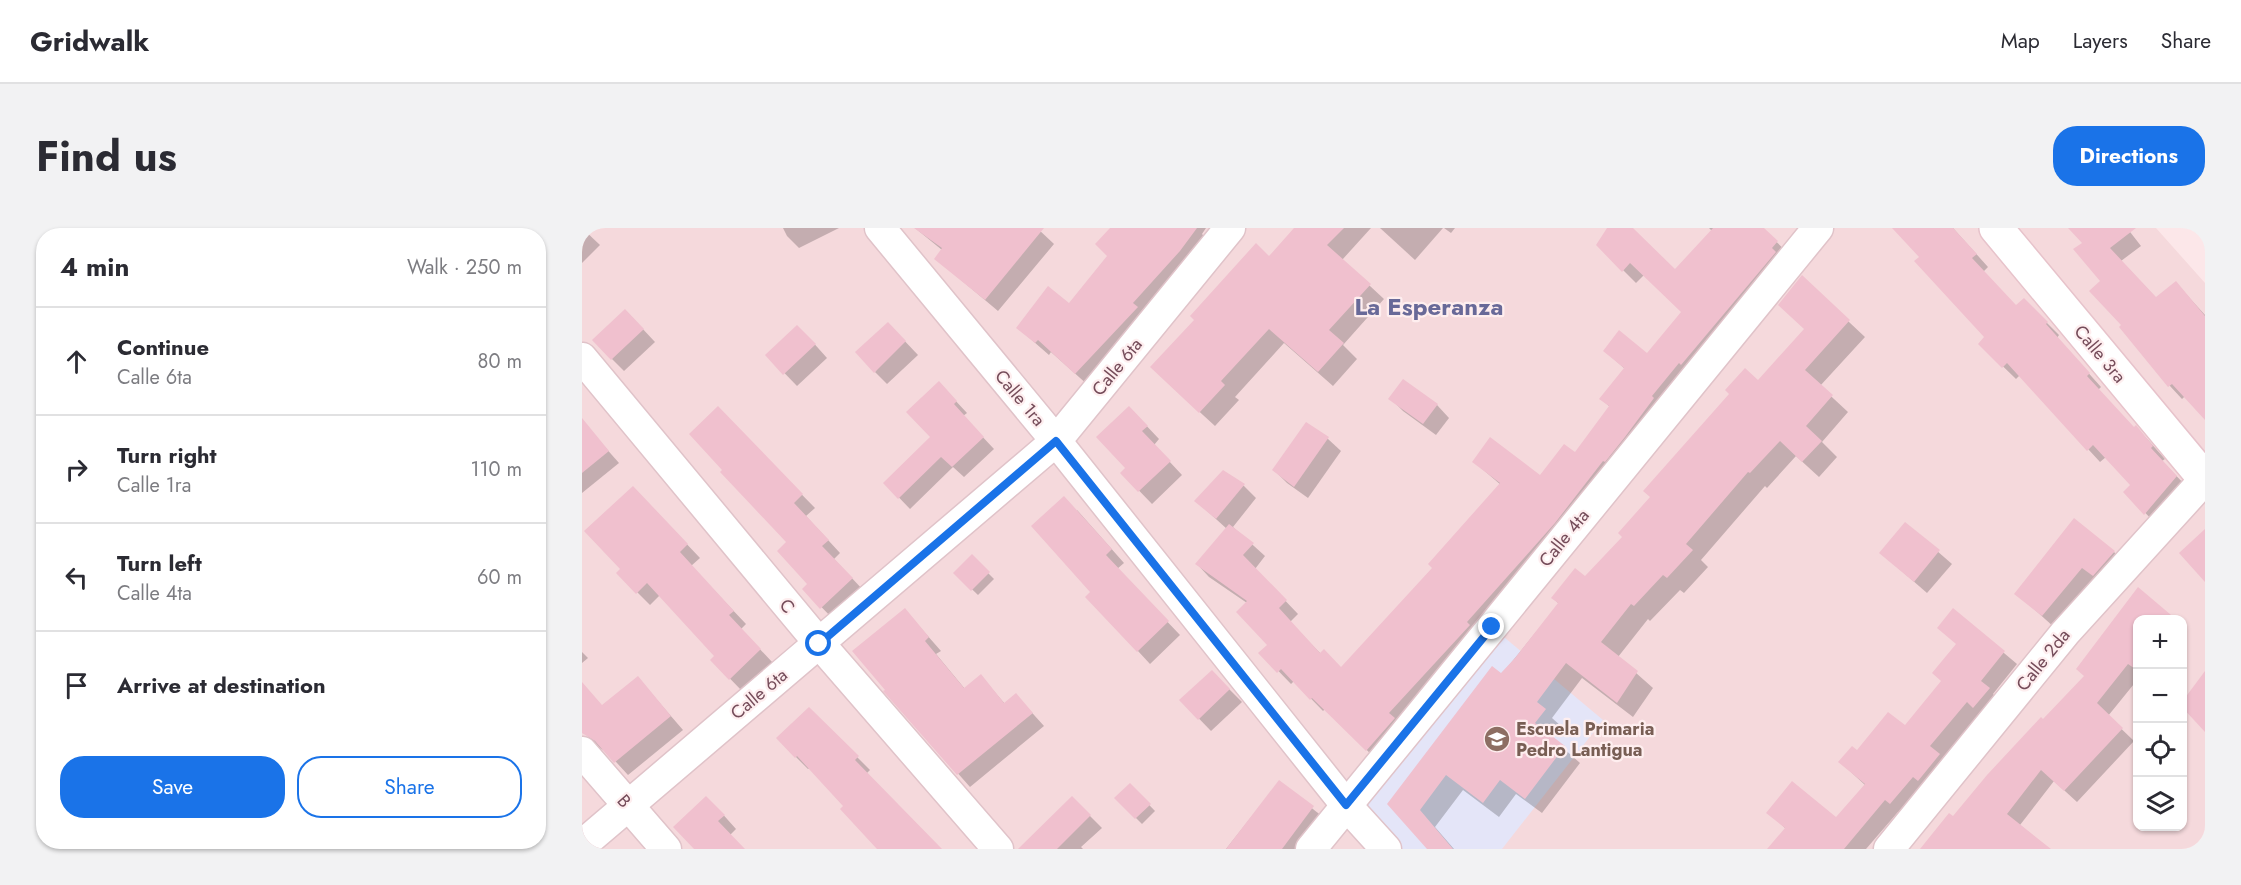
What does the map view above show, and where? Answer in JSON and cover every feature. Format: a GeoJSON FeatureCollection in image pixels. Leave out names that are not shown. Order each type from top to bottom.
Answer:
{"type":"FeatureCollection","features":[{"type":"Feature","properties":{"kind":"street","name":"Calle 1ra"},"geometry":{"type":"LineString","coordinates":[[880,228],[1056,441],[1346,805],[1386,849]]}},
{"type":"Feature","properties":{"kind":"street","name":"Calle 6ta"},"geometry":{"type":"LineString","coordinates":[[582,845],[1056,441],[1230,228]]}},
{"type":"Feature","properties":{"kind":"street","name":"Calle 4ta"},"geometry":{"type":"LineString","coordinates":[[1311,849],[1818,228]]}},
{"type":"Feature","properties":{"kind":"street","name":"Calle 3ra"},"geometry":{"type":"LineString","coordinates":[[1996,228],[2205,479]]}},
{"type":"Feature","properties":{"kind":"street","name":"C"},"geometry":{"type":"LineString","coordinates":[[582,358],[819,644],[998,849]]}},
{"type":"Feature","properties":{"kind":"street","name":"Calle 2da"},"geometry":{"type":"LineString","coordinates":[[1889,849],[2065,633],[2205,479]]}},
{"type":"Feature","properties":{"kind":"street","name":"B"},"geometry":{"type":"LineString","coordinates":[[582,752],[666,849]]}},
{"type":"Feature","properties":{"kind":"shaded area"},"geometry":{"type":"Polygon","coordinates":[[[582,228],[2156,228],[2205,283],[2205,849],[582,849],[582,228]]]}},
{"type":"Feature","properties":{"kind":"shaded area"},"geometry":{"type":"Polygon","coordinates":[[[1492,627],[1603,720],[1502,849],[1386,849],[1346,805],[1492,627]]]}},
{"type":"Feature","properties":{"kind":"building"},"geometry":{"type":"Polygon","coordinates":[[[914,228],[1044,228],[985,300],[934,259],[942,248],[914,228]]]}},
{"type":"Feature","properties":{"kind":"building"},"geometry":{"type":"Polygon","coordinates":[[[1110,228],[1197,228],[1180,251],[1133,303],[1138,307],[1075,374],[1038,340],[1035,343],[1016,328],[1048,286],[1069,303],[1107,256],[1095,244],[1110,228]]]}},
{"type":"Feature","properties":{"kind":"building"},"geometry":{"type":"Polygon","coordinates":[[[1294,228],[1344,228],[1327,245],[1371,284],[1329,330],[1344,343],[1318,372],[1269,329],[1221,381],[1225,385],[1199,413],[1150,367],[1194,320],[1190,316],[1256,243],[1269,256],[1294,228]]]}},
{"type":"Feature","properties":{"kind":"building"},"geometry":{"type":"Polygon","coordinates":[[[1607,228],[1633,228],[1675,269],[1713,228],[1764,228],[1778,241],[1772,248],[1776,252],[1652,396],[1654,398],[1625,437],[1605,462],[1603,461],[1555,523],[1467,622],[1470,625],[1389,713],[1395,718],[1366,751],[1312,698],[1310,700],[1281,669],[1277,673],[1258,653],[1267,645],[1236,612],[1247,601],[1195,564],[1229,524],[1254,543],[1243,555],[1287,600],[1279,608],[1320,653],[1324,649],[1341,667],[1432,568],[1428,564],[1500,483],[1472,462],[1490,437],[1540,475],[1564,444],[1575,452],[1609,406],[1599,399],[1624,368],[1603,351],[1619,330],[1647,353],[1681,312],[1630,263],[1622,272],[1596,245],[1607,228]]]}},
{"type":"Feature","properties":{"kind":"building"},"geometry":{"type":"Polygon","coordinates":[[[1892,228],[1953,228],[1977,254],[1972,258],[2016,305],[2024,298],[2048,322],[2046,324],[2090,373],[2087,376],[2134,427],[2136,425],[2153,446],[2151,448],[2177,476],[2144,515],[2123,492],[2130,485],[2093,445],[2087,451],[2007,363],[2002,368],[1978,344],[1984,337],[1914,261],[1919,257],[1892,228]]]}},
{"type":"Feature","properties":{"kind":"building"},"geometry":{"type":"Polygon","coordinates":[[[2068,228],[2136,228],[2110,248],[2156,297],[2176,281],[2205,316],[2205,420],[2172,384],[2168,387],[2119,327],[2121,325],[2089,291],[2100,281],[2073,249],[2082,243],[2068,228]]]}},
{"type":"Feature","properties":{"kind":"building"},"geometry":{"type":"Polygon","coordinates":[[[1802,275],[1850,320],[1805,370],[1833,395],[1806,426],[1822,441],[1802,462],[1780,441],[1750,473],[1748,472],[1686,544],[1693,550],[1667,578],[1663,575],[1634,606],[1631,604],[1601,642],[1638,671],[1617,703],[1566,663],[1537,702],[1546,709],[1535,723],[1565,746],[1525,799],[1500,780],[1483,803],[1446,775],[1420,810],[1453,849],[1427,849],[1387,804],[1492,666],[1501,673],[1515,658],[1558,603],[1551,598],[1575,568],[1585,576],[1622,537],[1618,533],[1650,497],[1643,491],[1729,394],[1725,390],[1745,368],[1758,380],[1804,329],[1778,305],[1802,275]]]}},
{"type":"Feature","properties":{"kind":"building"},"geometry":{"type":"Polygon","coordinates":[[[625,309],[644,329],[611,360],[592,340],[625,309]]]}},
{"type":"Feature","properties":{"kind":"building"},"geometry":{"type":"Polygon","coordinates":[[[888,322],[906,341],[874,373],[855,352],[888,322]]]}},
{"type":"Feature","properties":{"kind":"building"},"geometry":{"type":"Polygon","coordinates":[[[797,325],[816,344],[783,375],[765,355],[797,325]]]}},
{"type":"Feature","properties":{"kind":"building"},"geometry":{"type":"Polygon","coordinates":[[[1403,379],[1438,404],[1423,424],[1388,399],[1403,379]]]}},
{"type":"Feature","properties":{"kind":"building"},"geometry":{"type":"Polygon","coordinates":[[[939,381],[957,401],[954,404],[984,437],[952,467],[941,457],[898,499],[883,483],[930,437],[906,412],[939,381]]]}},
{"type":"Feature","properties":{"kind":"building"},"geometry":{"type":"Polygon","coordinates":[[[718,406],[803,494],[794,503],[829,540],[822,546],[853,578],[820,609],[802,589],[807,584],[777,551],[786,542],[720,472],[722,470],[689,434],[718,406]]]}},
{"type":"Feature","properties":{"kind":"building"},"geometry":{"type":"Polygon","coordinates":[[[1129,406],[1148,426],[1142,431],[1171,461],[1138,492],[1120,473],[1125,468],[1096,437],[1129,406]]]}},
{"type":"Feature","properties":{"kind":"building"},"geometry":{"type":"Polygon","coordinates":[[[582,418],[609,451],[582,473],[582,418]]]}},
{"type":"Feature","properties":{"kind":"building"},"geometry":{"type":"Polygon","coordinates":[[[1306,422],[1329,437],[1294,487],[1272,470],[1306,422]]]}},
{"type":"Feature","properties":{"kind":"building"},"geometry":{"type":"Polygon","coordinates":[[[1223,470],[1245,484],[1216,519],[1194,501],[1223,470]]]}},
{"type":"Feature","properties":{"kind":"building"},"geometry":{"type":"Polygon","coordinates":[[[633,486],[688,544],[680,552],[734,611],[729,615],[761,649],[729,680],[710,660],[714,656],[647,583],[636,594],[616,573],[620,569],[584,531],[633,486]]]}},
{"type":"Feature","properties":{"kind":"building"},"geometry":{"type":"Polygon","coordinates":[[[1064,496],[1112,549],[1106,555],[1169,621],[1137,652],[1085,597],[1090,592],[1031,526],[1064,496]]]}},
{"type":"Feature","properties":{"kind":"building"},"geometry":{"type":"Polygon","coordinates":[[[2074,518],[2115,551],[2093,576],[2082,568],[2042,616],[2014,594],[2074,518]]]}},
{"type":"Feature","properties":{"kind":"building"},"geometry":{"type":"Polygon","coordinates":[[[1905,522],[1940,550],[1914,582],[1879,553],[1905,522]]]}},
{"type":"Feature","properties":{"kind":"building"},"geometry":{"type":"Polygon","coordinates":[[[2205,529],[2205,582],[2179,553],[2205,529]]]}},
{"type":"Feature","properties":{"kind":"building"},"geometry":{"type":"Polygon","coordinates":[[[972,554],[990,572],[971,591],[953,573],[972,554]]]}},
{"type":"Feature","properties":{"kind":"building"},"geometry":{"type":"Polygon","coordinates":[[[2138,587],[2171,615],[2133,615],[2133,668],[2128,664],[2097,703],[2123,728],[2064,791],[2041,770],[2007,814],[2051,849],[1920,849],[1949,813],[1953,816],[1987,775],[2041,717],[2043,719],[2084,676],[2076,669],[2138,587]]]}},
{"type":"Feature","properties":{"kind":"building"},"geometry":{"type":"Polygon","coordinates":[[[905,608],[929,637],[925,641],[964,688],[981,674],[1004,703],[1016,693],[1033,713],[957,775],[883,691],[885,690],[852,651],[905,608]]]}},
{"type":"Feature","properties":{"kind":"building"},"geometry":{"type":"Polygon","coordinates":[[[1953,608],[2005,651],[1981,681],[1990,688],[1973,708],[1967,702],[1930,746],[1940,754],[1918,781],[1913,777],[1890,804],[1885,800],[1844,849],[1767,849],[1785,828],[1766,813],[1792,781],[1836,817],[1865,784],[1838,762],[1852,746],[1857,750],[1888,712],[1905,725],[1941,681],[1932,673],[1956,644],[1937,628],[1953,608]]]}},
{"type":"Feature","properties":{"kind":"building"},"geometry":{"type":"Polygon","coordinates":[[[1212,670],[1230,689],[1198,720],[1179,700],[1212,670]]]}},
{"type":"Feature","properties":{"kind":"building"},"geometry":{"type":"Polygon","coordinates":[[[2205,671],[2205,732],[2187,712],[2187,695],[2205,671]]]}},
{"type":"Feature","properties":{"kind":"building"},"geometry":{"type":"Polygon","coordinates":[[[638,676],[671,716],[614,763],[595,741],[582,733],[582,682],[602,705],[638,676]]]}},
{"type":"Feature","properties":{"kind":"building"},"geometry":{"type":"Polygon","coordinates":[[[809,707],[859,756],[855,760],[942,849],[877,849],[840,809],[843,806],[797,756],[795,758],[776,738],[809,707]]]}},
{"type":"Feature","properties":{"kind":"building"},"geometry":{"type":"Polygon","coordinates":[[[1279,780],[1314,806],[1282,849],[1226,849],[1279,780]]]}},
{"type":"Feature","properties":{"kind":"building"},"geometry":{"type":"Polygon","coordinates":[[[1130,783],[1151,804],[1135,819],[1114,798],[1130,783]]]}},
{"type":"Feature","properties":{"kind":"building"},"geometry":{"type":"Polygon","coordinates":[[[706,796],[725,815],[718,821],[745,849],[694,849],[673,827],[706,796]]]}},
{"type":"Feature","properties":{"kind":"building"},"geometry":{"type":"Polygon","coordinates":[[[1072,796],[1091,815],[1057,849],[1018,849],[1072,796]]]}},
{"type":"Feature","properties":{"kind":"place","name":"Escuela Primaria Pedro Lantigua"},"geometry":{"type":"Point","coordinates":[1497,739]}},
{"type":"Feature","properties":{"kind":"district","name":"La Esperanza"},"geometry":{"type":"Point","coordinates":[1429,307]}},
{"type":"Feature","properties":{"kind":"route"},"geometry":{"type":"LineString","coordinates":[[819,644],[1056,441],[1346,805],[1492,627]]}}]}
